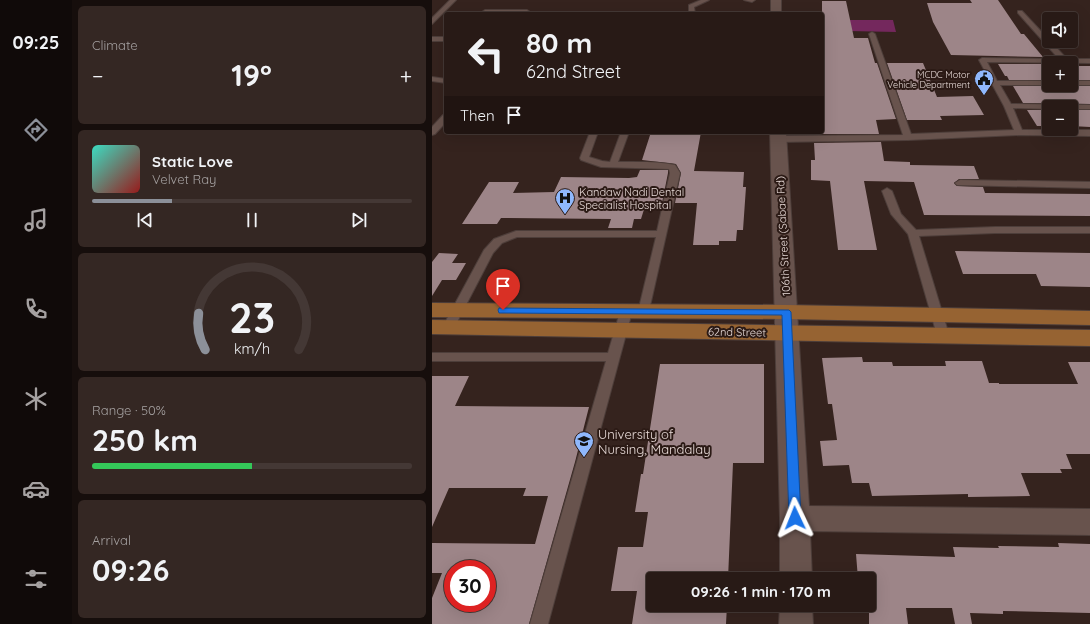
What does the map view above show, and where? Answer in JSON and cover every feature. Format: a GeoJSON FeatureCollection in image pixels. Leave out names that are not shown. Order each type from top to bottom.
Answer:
{"type":"FeatureCollection","features":[{"type":"Feature","properties":{"kind":"main road","name":"62nd Street"},"geometry":{"type":"LineString","coordinates":[[432,310],[445,322],[631,318],[787,322]]}},
{"type":"Feature","properties":{"kind":"main road","name":"62nd Street"},"geometry":{"type":"LineString","coordinates":[[631,318],[940,325],[1090,318]]}},
{"type":"Feature","properties":{"kind":"main road","name":"62nd Street"},"geometry":{"type":"LineString","coordinates":[[940,325],[1090,338]]}},
{"type":"Feature","properties":{"kind":"street"},"geometry":{"type":"LineString","coordinates":[[776,0],[776,12]]}},
{"type":"Feature","properties":{"kind":"street","name":"106th Street (Sabae Rd)"},"geometry":{"type":"LineString","coordinates":[[778,136],[787,322],[796,572]]}},
{"type":"Feature","properties":{"kind":"street"},"geometry":{"type":"LineString","coordinates":[[795,518],[1090,522]]}},
{"type":"Feature","properties":{"kind":"street"},"geometry":{"type":"LineString","coordinates":[[796,612],[796,624]]}},
{"type":"Feature","properties":{"kind":"lane"},"geometry":{"type":"LineString","coordinates":[[432,22],[453,0]]}},
{"type":"Feature","properties":{"kind":"lane"},"geometry":{"type":"LineString","coordinates":[[692,12],[691,6],[706,0]]}},
{"type":"Feature","properties":{"kind":"lane"},"geometry":{"type":"LineString","coordinates":[[747,0],[752,0]]}},
{"type":"Feature","properties":{"kind":"lane"},"geometry":{"type":"LineString","coordinates":[[485,12],[527,11]]}},
{"type":"Feature","properties":{"kind":"lane"},"geometry":{"type":"LineString","coordinates":[[1020,12],[1060,56]]}},
{"type":"Feature","properties":{"kind":"lane"},"geometry":{"type":"LineString","coordinates":[[872,34],[908,137]]}},
{"type":"Feature","properties":{"kind":"lane"},"geometry":{"type":"LineString","coordinates":[[432,39],[444,39]]}},
{"type":"Feature","properties":{"kind":"lane"},"geometry":{"type":"LineString","coordinates":[[1019,132],[1008,106],[982,60],[1042,61]]}},
{"type":"Feature","properties":{"kind":"lane"},"geometry":{"type":"LineString","coordinates":[[1078,61],[1090,61]]}},
{"type":"Feature","properties":{"kind":"lane"},"geometry":{"type":"LineString","coordinates":[[432,79],[444,81]]}},
{"type":"Feature","properties":{"kind":"lane"},"geometry":{"type":"LineString","coordinates":[[994,83],[1042,83]]}},
{"type":"Feature","properties":{"kind":"lane"},"geometry":{"type":"LineString","coordinates":[[1078,83],[1090,83]]}},
{"type":"Feature","properties":{"kind":"lane"},"geometry":{"type":"LineString","coordinates":[[1008,106],[1090,107]]}},
{"type":"Feature","properties":{"kind":"lane"},"geometry":{"type":"LineString","coordinates":[[432,132],[444,119]]}},
{"type":"Feature","properties":{"kind":"lane"},"geometry":{"type":"LineString","coordinates":[[778,136],[908,137],[1019,132],[1090,133]]}},
{"type":"Feature","properties":{"kind":"lane"},"geometry":{"type":"LineString","coordinates":[[539,624],[614,357],[631,318],[662,234],[675,173],[672,167],[655,165],[601,164],[584,158],[593,134]]}},
{"type":"Feature","properties":{"kind":"lane"},"geometry":{"type":"LineString","coordinates":[[613,165],[624,134]]}},
{"type":"Feature","properties":{"kind":"lane"},"geometry":{"type":"LineString","coordinates":[[960,183],[1090,185]]}},
{"type":"Feature","properties":{"kind":"lane"},"geometry":{"type":"LineString","coordinates":[[887,191],[891,207],[904,225],[913,233],[940,325]]}},
{"type":"Feature","properties":{"kind":"lane"},"geometry":{"type":"LineString","coordinates":[[913,233],[989,230],[1090,230]]}},
{"type":"Feature","properties":{"kind":"lane"},"geometry":{"type":"LineString","coordinates":[[445,322],[488,252],[498,241],[516,234],[662,234]]}},
{"type":"Feature","properties":{"kind":"lane"},"geometry":{"type":"LineString","coordinates":[[432,357],[614,357]]}},
{"type":"Feature","properties":{"kind":"shaded area"},"geometry":{"type":"Polygon","coordinates":[[[846,20],[893,20],[896,32],[848,31],[846,20]]]}},
{"type":"Feature","properties":{"kind":"building"},"geometry":{"type":"Polygon","coordinates":[[[970,0],[998,0],[1021,34],[1024,34],[1042,57],[951,55],[933,22],[927,3],[972,3],[970,0]]]}},
{"type":"Feature","properties":{"kind":"building"},"geometry":{"type":"Polygon","coordinates":[[[822,1],[846,1],[854,38],[868,38],[875,63],[877,63],[896,119],[876,120],[879,134],[824,134],[824,12],[822,12],[822,1]]]}},
{"type":"Feature","properties":{"kind":"building"},"geometry":{"type":"Polygon","coordinates":[[[887,63],[923,63],[937,97],[973,96],[984,115],[940,116],[942,120],[907,120],[887,63]]]}},
{"type":"Feature","properties":{"kind":"building"},"geometry":{"type":"Polygon","coordinates":[[[998,64],[1042,64],[1042,80],[1009,80],[1007,76],[1005,76],[998,64]]]}},
{"type":"Feature","properties":{"kind":"building"},"geometry":{"type":"Polygon","coordinates":[[[1078,66],[1090,66],[1090,80],[1078,80],[1078,66]]]}},
{"type":"Feature","properties":{"kind":"building"},"geometry":{"type":"Polygon","coordinates":[[[1013,86],[1042,86],[1042,92],[1078,92],[1078,86],[1090,86],[1090,104],[1078,104],[1078,100],[1042,100],[1042,103],[1023,103],[1013,86]]]}},
{"type":"Feature","properties":{"kind":"building"},"geometry":{"type":"Polygon","coordinates":[[[1027,110],[1042,110],[1042,126],[1037,126],[1027,110]]]}},
{"type":"Feature","properties":{"kind":"building"},"geometry":{"type":"Polygon","coordinates":[[[1078,110],[1090,110],[1090,127],[1078,126],[1078,110]]]}},
{"type":"Feature","properties":{"kind":"building"},"geometry":{"type":"Polygon","coordinates":[[[650,134],[701,134],[694,171],[744,172],[743,187],[746,187],[743,230],[737,230],[736,241],[719,241],[719,245],[693,245],[697,203],[675,203],[681,173],[676,164],[642,160],[650,134]]]}},
{"type":"Feature","properties":{"kind":"building"},"geometry":{"type":"Polygon","coordinates":[[[881,142],[884,161],[910,162],[910,165],[974,166],[979,179],[959,179],[954,183],[957,186],[983,187],[985,193],[1090,194],[1090,216],[924,215],[914,182],[864,181],[877,250],[838,250],[830,181],[811,180],[811,160],[815,160],[814,143],[881,142]]]}},
{"type":"Feature","properties":{"kind":"building"},"geometry":{"type":"Polygon","coordinates":[[[640,170],[668,170],[668,173],[662,203],[646,203],[641,219],[634,219],[632,228],[608,228],[611,219],[501,218],[497,224],[462,224],[489,182],[519,182],[513,193],[554,192],[561,177],[629,178],[637,177],[640,170]]]}},
{"type":"Feature","properties":{"kind":"building"},"geometry":{"type":"Polygon","coordinates":[[[955,251],[1090,253],[1090,287],[1041,286],[1036,274],[963,274],[955,251]]]}},
{"type":"Feature","properties":{"kind":"building"},"geometry":{"type":"Polygon","coordinates":[[[439,253],[458,254],[452,263],[466,263],[456,280],[442,280],[432,296],[432,262],[439,253]]]}},
{"type":"Feature","properties":{"kind":"building"},"geometry":{"type":"Polygon","coordinates":[[[862,357],[863,362],[892,362],[893,366],[946,366],[945,361],[982,361],[989,383],[999,384],[1078,384],[1068,362],[1090,362],[1090,454],[1066,454],[1072,469],[1060,469],[1062,473],[1021,473],[1030,496],[968,497],[968,494],[872,496],[869,483],[852,483],[849,465],[823,466],[820,441],[837,440],[832,404],[828,404],[822,358],[862,357]]]}},
{"type":"Feature","properties":{"kind":"building"},"geometry":{"type":"Polygon","coordinates":[[[660,364],[764,364],[764,463],[733,463],[728,572],[646,572],[646,612],[727,612],[726,624],[632,624],[637,591],[611,591],[618,547],[643,547],[648,512],[635,512],[641,474],[643,474],[660,364]]]}},
{"type":"Feature","properties":{"kind":"building"},"geometry":{"type":"Polygon","coordinates":[[[432,376],[469,376],[455,406],[589,407],[529,624],[432,624],[432,598],[442,573],[432,573],[432,543],[535,544],[548,496],[523,496],[526,488],[449,488],[432,527],[432,376]]]}},
{"type":"Feature","properties":{"kind":"building"},"geometry":{"type":"Polygon","coordinates":[[[1058,543],[1090,544],[1090,613],[1003,611],[1003,614],[970,613],[972,624],[955,624],[952,608],[906,608],[908,624],[869,624],[869,612],[876,612],[876,572],[857,572],[856,554],[955,557],[953,547],[1059,547],[1058,543]]]}},
{"type":"Feature","properties":{"kind":"place","name":"MCDC Motor Vehicle Department"},"geometry":{"type":"Point","coordinates":[984,96]}},
{"type":"Feature","properties":{"kind":"place","name":"Kandaw Nadi Dental Specialist Hospital"},"geometry":{"type":"Point","coordinates":[565,215]}},
{"type":"Feature","properties":{"kind":"place","name":"University of Nursing, Mandalay"},"geometry":{"type":"Point","coordinates":[584,458]}},
{"type":"Feature","properties":{"kind":"route"},"geometry":{"type":"LineString","coordinates":[[503,310],[786,312],[795,518]]}}]}
